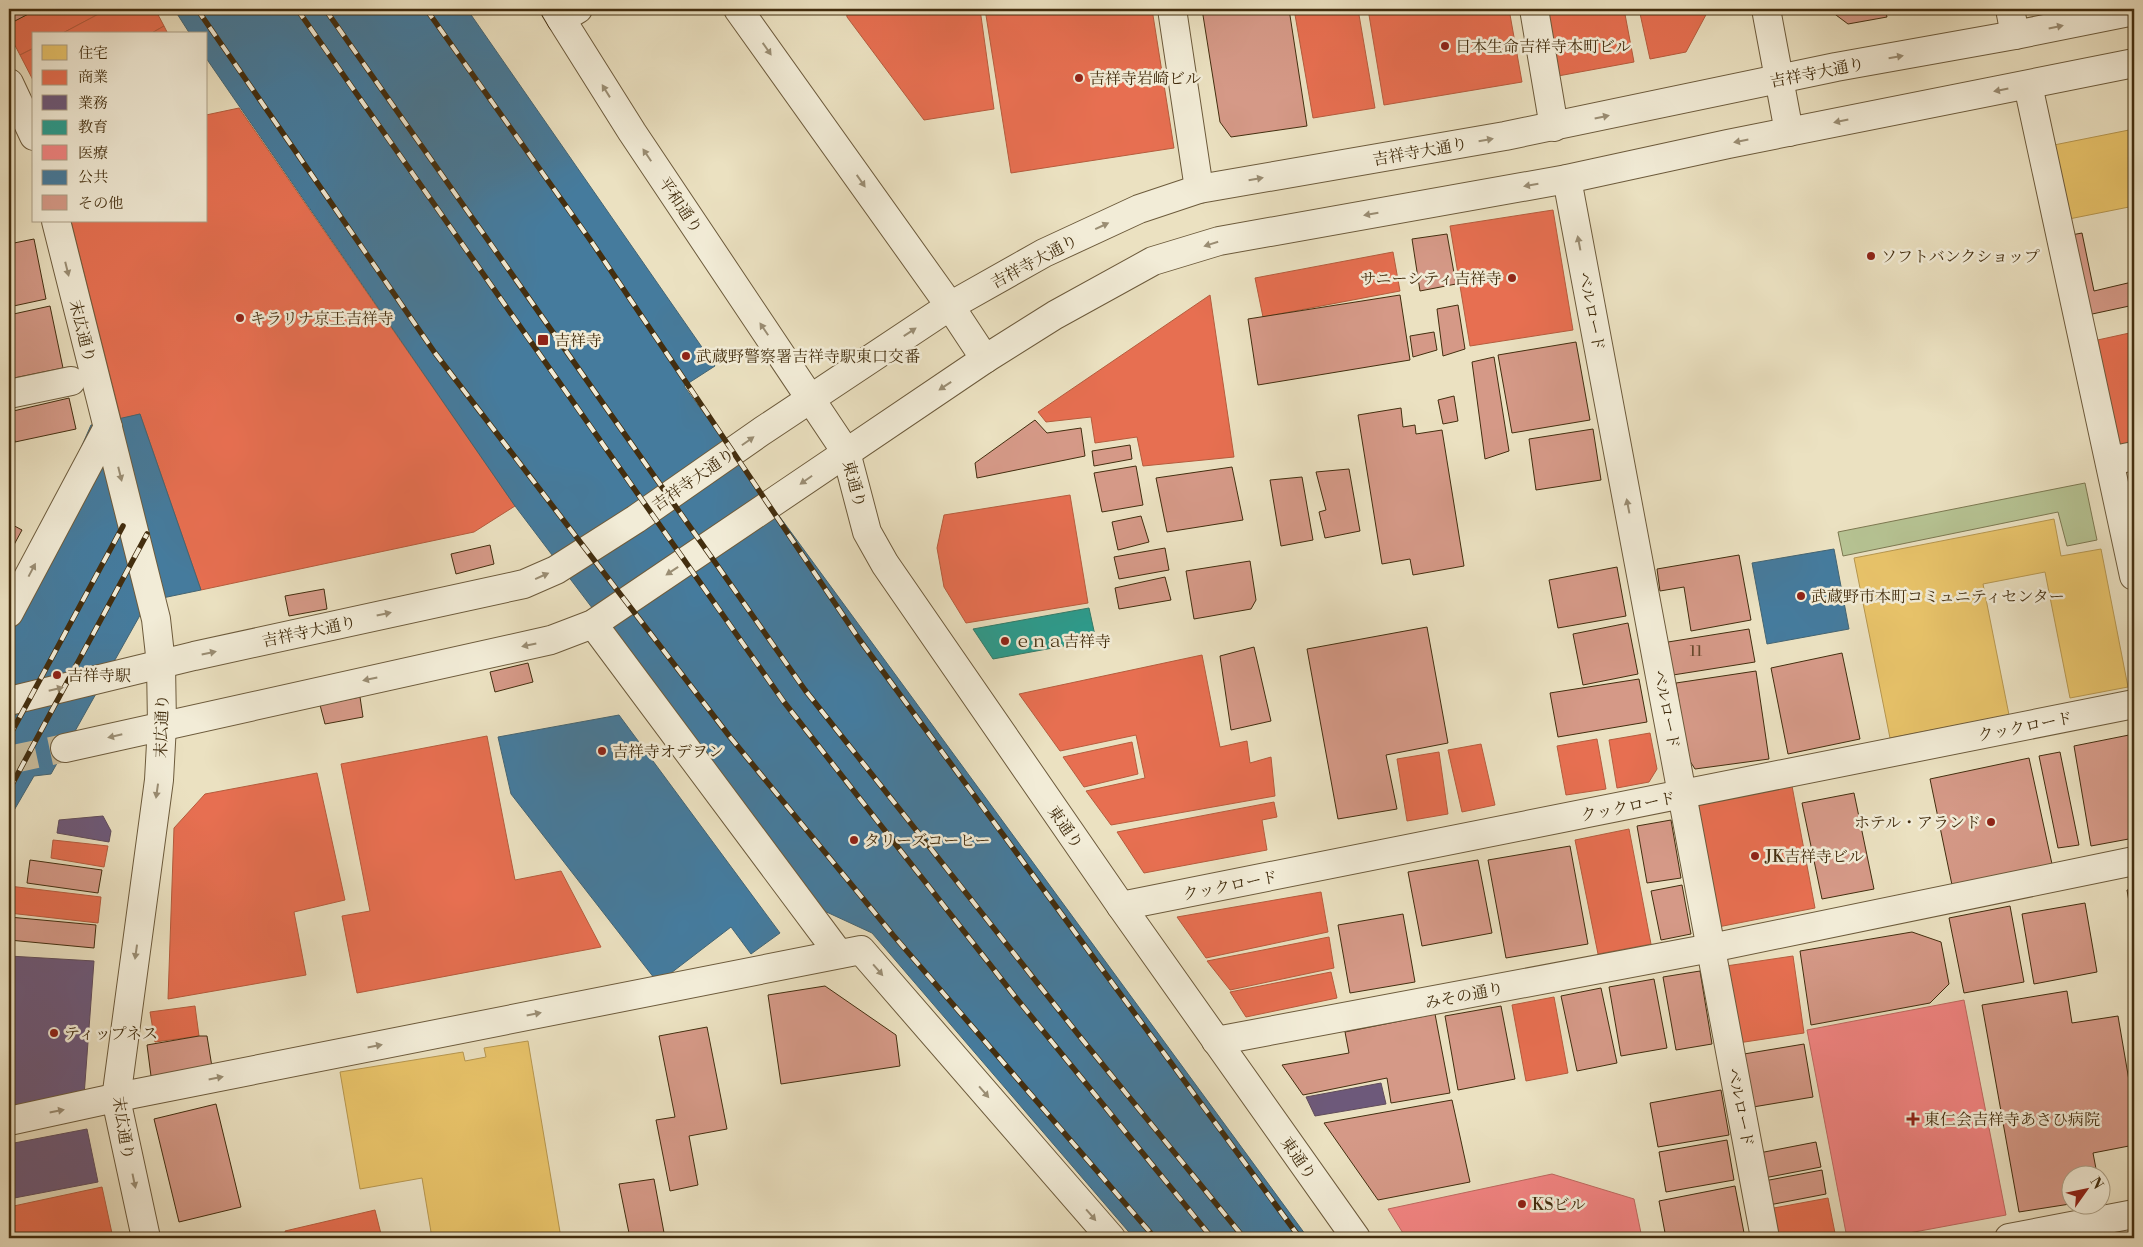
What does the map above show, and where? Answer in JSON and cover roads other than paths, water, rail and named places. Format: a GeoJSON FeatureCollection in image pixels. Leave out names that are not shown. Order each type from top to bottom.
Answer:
{"type":"FeatureCollection","features":[{"type":"Feature","properties":{"kind":"street"},"geometry":{"type":"LineString","coordinates":[[738,9],[950,306],[985,359]]}},
{"type":"Feature","properties":{"kind":"street"},"geometry":{"type":"LineString","coordinates":[[1172,9],[1199,189]]}},
{"type":"Feature","properties":{"kind":"street"},"geometry":{"type":"LineString","coordinates":[[1534,9],[1554,127]]}},
{"type":"Feature","properties":{"kind":"street"},"geometry":{"type":"LineString","coordinates":[[1766,9],[1789,132]]}},
{"type":"Feature","properties":{"kind":"street"},"geometry":{"type":"LineString","coordinates":[[2010,9],[2015,35]]}},
{"type":"Feature","properties":{"kind":"street","name":"吉祥寺大通り"},"geometry":{"type":"LineString","coordinates":[[9,700],[161,664],[524,584],[556,570],[636,519],[811,398],[950,306],[1044,253],[1139,209],[1199,189],[1554,127],[1779,79],[2134,11]]}},
{"type":"Feature","properties":{"kind":"street","name":"平和通り"},"geometry":{"type":"LineString","coordinates":[[565,12],[632,132],[811,398]]}},
{"type":"Feature","properties":{"kind":"street"},"geometry":{"type":"LineString","coordinates":[[65,748],[551,640],[593,624],[985,359],[1055,315],[1153,261],[1219,241],[1567,179],[2134,62]]}},
{"type":"Feature","properties":{"kind":"street"},"geometry":{"type":"LineString","coordinates":[[9,83],[32,132]]}},
{"type":"Feature","properties":{"kind":"street"},"geometry":{"type":"LineString","coordinates":[[2028,85],[2122,458],[2134,576]]}},
{"type":"Feature","properties":{"kind":"street","name":"ベルロード"},"geometry":{"type":"LineString","coordinates":[[1567,179],[1766,1238]]}},
{"type":"Feature","properties":{"kind":"street","name":"末広通り"},"geometry":{"type":"LineString","coordinates":[[56,222],[156,619],[161,664],[162,725],[159,780],[116,1099],[146,1238]]}},
{"type":"Feature","properties":{"kind":"street"},"geometry":{"type":"LineString","coordinates":[[9,394],[70,381]]}},
{"type":"Feature","properties":{"kind":"street","name":"東通り"},"geometry":{"type":"LineString","coordinates":[[811,398],[846,452],[867,532],[885,564],[1121,906],[1356,1238]]}},
{"type":"Feature","properties":{"kind":"street"},"geometry":{"type":"LineString","coordinates":[[9,613],[108,427]]}},
{"type":"Feature","properties":{"kind":"street"},"geometry":{"type":"LineString","coordinates":[[593,624],[838,954]]}},
{"type":"Feature","properties":{"kind":"street","name":"クックロード"},"geometry":{"type":"LineString","coordinates":[[1121,906],[2134,704]]}},
{"type":"Feature","properties":{"kind":"street","name":"みその通り"},"geometry":{"type":"LineString","coordinates":[[1216,1041],[1711,948],[2134,861]]}},
{"type":"Feature","properties":{"kind":"street"},"geometry":{"type":"LineString","coordinates":[[9,1121],[861,950],[1111,1238]]}},
{"type":"Feature","properties":{"kind":"street"},"geometry":{"type":"LineString","coordinates":[[2009,1238],[2134,1214]]}},
{"type":"Feature","properties":{"kind":"tunnel"},"geometry":{"type":"LineString","coordinates":[[9,760],[65,748]]}},
{"type":"Feature","properties":{"kind":"railway"},"geometry":{"type":"LineString","coordinates":[[197,9],[435,353],[730,737],[893,935],[1155,1238]]}},
{"type":"Feature","properties":{"kind":"railway"},"geometry":{"type":"LineString","coordinates":[[297,9],[784,702],[1017,999],[1212,1238]]}},
{"type":"Feature","properties":{"kind":"railway"},"geometry":{"type":"LineString","coordinates":[[325,9],[805,690],[1081,1038],[1244,1238]]}},
{"type":"Feature","properties":{"kind":"railway"},"geometry":{"type":"LineString","coordinates":[[426,9],[593,244],[859,639],[1300,1238]]}},
{"type":"Feature","properties":{"kind":"railway"},"geometry":{"type":"LineString","coordinates":[[9,737],[123,526]]}},
{"type":"Feature","properties":{"kind":"railway"},"geometry":{"type":"LineString","coordinates":[[9,790],[147,534]]}},
{"type":"Feature","properties":{"kind":"place","name":"日本生命吉祥寺本町ビル"},"geometry":{"type":"Point","coordinates":[1445,46]}},
{"type":"Feature","properties":{"kind":"place","name":"吉祥寺岩崎ビル"},"geometry":{"type":"Point","coordinates":[1079,78]}},
{"type":"Feature","properties":{"kind":"place","name":"ソフトバンクショップ"},"geometry":{"type":"Point","coordinates":[1871,256]}},
{"type":"Feature","properties":{"kind":"place","name":"サニーシティ吉祥寺"},"geometry":{"type":"Point","coordinates":[1512,278]}},
{"type":"Feature","properties":{"kind":"place","name":"キラリナ京王吉祥寺"},"geometry":{"type":"Point","coordinates":[240,318]}},
{"type":"Feature","properties":{"kind":"place","name":"吉祥寺"},"geometry":{"type":"Point","coordinates":[543,340]}},
{"type":"Feature","properties":{"kind":"place","name":"武蔵野警察署吉祥寺駅東口交番"},"geometry":{"type":"Point","coordinates":[686,356]}},
{"type":"Feature","properties":{"kind":"place","name":"武蔵野市本町コミュニティセンター"},"geometry":{"type":"Point","coordinates":[1801,596]}},
{"type":"Feature","properties":{"kind":"place","name":"ｅｎａ吉祥寺"},"geometry":{"type":"Point","coordinates":[1005,641]}},
{"type":"Feature","properties":{"kind":"place","name":"吉祥寺駅"},"geometry":{"type":"Point","coordinates":[57,675]}},
{"type":"Feature","properties":{"kind":"place","name":"吉祥寺オデヲン"},"geometry":{"type":"Point","coordinates":[602,751]}},
{"type":"Feature","properties":{"kind":"place","name":"ホテル・アランド"},"geometry":{"type":"Point","coordinates":[1991,822]}},
{"type":"Feature","properties":{"kind":"place","name":"タリーズコーヒー"},"geometry":{"type":"Point","coordinates":[854,840]}},
{"type":"Feature","properties":{"kind":"place","name":"JK吉祥寺ビル"},"geometry":{"type":"Point","coordinates":[1755,856]}},
{"type":"Feature","properties":{"kind":"place","name":"ティップネス"},"geometry":{"type":"Point","coordinates":[54,1033]}},
{"type":"Feature","properties":{"kind":"place","name":"東仁会吉祥寺あさひ病院"},"geometry":{"type":"Point","coordinates":[1913,1119]}},
{"type":"Feature","properties":{"kind":"place","name":"KSビル"},"geometry":{"type":"Point","coordinates":[1522,1204]}}]}
